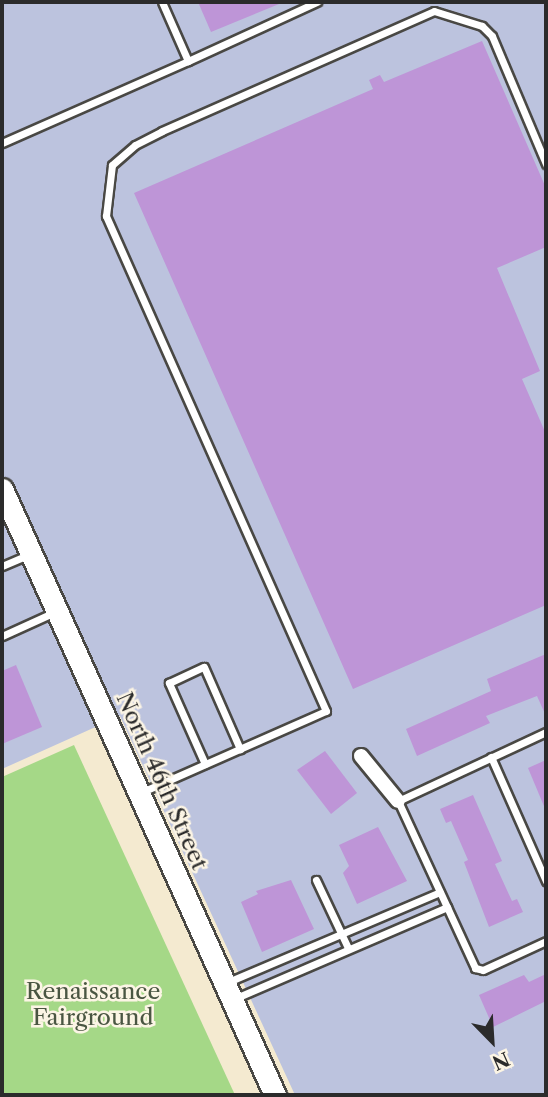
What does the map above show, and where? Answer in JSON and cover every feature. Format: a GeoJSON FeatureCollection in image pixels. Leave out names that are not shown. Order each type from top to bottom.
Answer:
{"type":"FeatureCollection","features":[{"type":"Feature","properties":{"kind":"street","name":"North 46th Street"},"geometry":{"type":"LineString","coordinates":[[2,489],[275,1095]]}},
{"type":"Feature","properties":{"kind":"street"},"geometry":{"type":"LineString","coordinates":[[361,756],[398,801]]}},
{"type":"Feature","properties":{"kind":"lane"},"geometry":{"type":"LineString","coordinates":[[162,2],[188,61]]}},
{"type":"Feature","properties":{"kind":"lane"},"geometry":{"type":"LineString","coordinates":[[2,143],[317,2]]}},
{"type":"Feature","properties":{"kind":"lane"},"geometry":{"type":"LineString","coordinates":[[139,793],[326,711],[106,216],[112,165],[162,131],[434,11],[474,23],[492,36],[546,164]]}},
{"type":"Feature","properties":{"kind":"lane"},"geometry":{"type":"LineString","coordinates":[[2,566],[30,554]]}},
{"type":"Feature","properties":{"kind":"lane"},"geometry":{"type":"LineString","coordinates":[[2,636],[57,611]]}},
{"type":"Feature","properties":{"kind":"lane"},"geometry":{"type":"LineString","coordinates":[[205,764],[169,683],[204,667],[240,749]]}},
{"type":"Feature","properties":{"kind":"lane"},"geometry":{"type":"LineString","coordinates":[[546,732],[398,801],[475,968],[483,970],[546,941]]}},
{"type":"Feature","properties":{"kind":"lane"},"geometry":{"type":"LineString","coordinates":[[491,757],[546,881]]}},
{"type":"Feature","properties":{"kind":"lane"},"geometry":{"type":"LineString","coordinates":[[316,880],[348,948]]}},
{"type":"Feature","properties":{"kind":"lane"},"geometry":{"type":"LineString","coordinates":[[228,992],[340,932],[440,892]]}},
{"type":"Feature","properties":{"kind":"lane"},"geometry":{"type":"LineString","coordinates":[[228,992],[447,908]]}},
{"type":"Feature","properties":{"kind":"shaded area"},"geometry":{"type":"Polygon","coordinates":[[[2,2],[546,2],[546,1095],[295,1095],[120,716],[2,769],[2,2]]]}},
{"type":"Feature","properties":{"kind":"green space","name":"Renaissance Fairground"},"geometry":{"type":"Polygon","coordinates":[[[74,745],[235,1095],[2,1095],[2,777],[74,745]]]}},
{"type":"Feature","properties":{"kind":"building"},"geometry":{"type":"Polygon","coordinates":[[[198,2],[284,2],[211,32],[198,2]]]}},
{"type":"Feature","properties":{"kind":"building"},"geometry":{"type":"Polygon","coordinates":[[[482,41],[546,188],[546,247],[497,268],[540,371],[522,379],[546,434],[546,605],[353,689],[134,193],[373,89],[369,80],[380,75],[384,82],[482,41]]]}},
{"type":"Feature","properties":{"kind":"building"},"geometry":{"type":"Polygon","coordinates":[[[546,654],[546,716],[537,696],[486,716],[490,723],[417,756],[406,729],[491,691],[487,679],[546,654]]]}},
{"type":"Feature","properties":{"kind":"building"},"geometry":{"type":"Polygon","coordinates":[[[16,665],[42,727],[2,744],[2,671],[16,665]]]}},
{"type":"Feature","properties":{"kind":"building"},"geometry":{"type":"Polygon","coordinates":[[[325,751],[357,793],[331,814],[297,770],[325,751]]]}},
{"type":"Feature","properties":{"kind":"building"},"geometry":{"type":"Polygon","coordinates":[[[546,760],[546,811],[528,768],[546,760]]]}},
{"type":"Feature","properties":{"kind":"building"},"geometry":{"type":"Polygon","coordinates":[[[473,795],[502,861],[495,864],[512,901],[517,899],[523,912],[489,927],[464,862],[468,860],[451,821],[446,823],[440,809],[473,795]]]}},
{"type":"Feature","properties":{"kind":"building"},"geometry":{"type":"Polygon","coordinates":[[[378,827],[407,881],[357,904],[343,873],[349,866],[339,845],[378,827]]]}},
{"type":"Feature","properties":{"kind":"building"},"geometry":{"type":"Polygon","coordinates":[[[291,880],[314,929],[262,952],[241,902],[258,894],[256,891],[291,880]]]}},
{"type":"Feature","properties":{"kind":"building"},"geometry":{"type":"Polygon","coordinates":[[[546,974],[546,1001],[493,1027],[479,995],[524,975],[529,982],[546,974]]]}}]}
